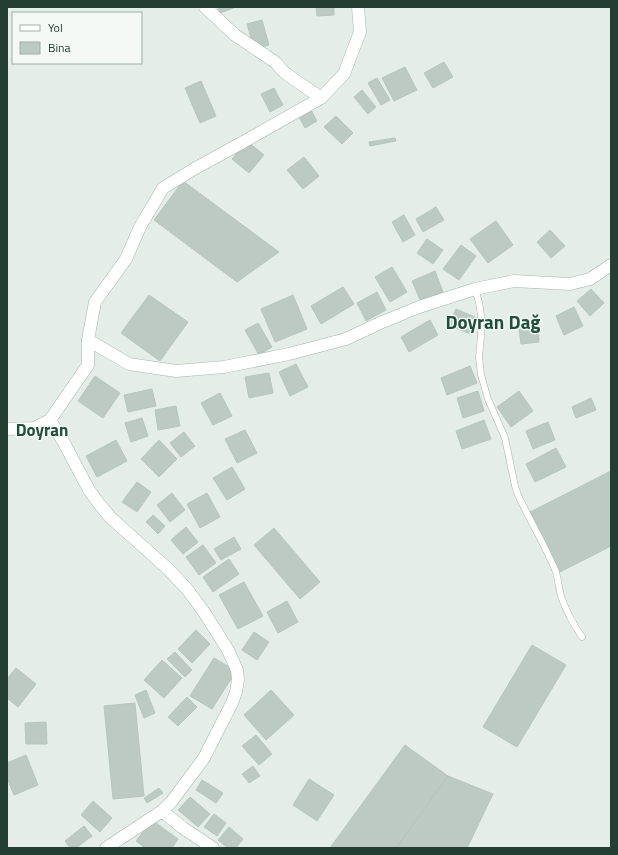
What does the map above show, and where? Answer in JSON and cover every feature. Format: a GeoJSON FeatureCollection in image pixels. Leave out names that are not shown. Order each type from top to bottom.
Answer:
{"type":"FeatureCollection","features":[{"type":"Feature","properties":{"kind":"street"},"geometry":{"type":"LineString","coordinates":[[205,7],[234,35],[275,62],[285,72],[321,98]]}},
{"type":"Feature","properties":{"kind":"street"},"geometry":{"type":"LineString","coordinates":[[7,429],[34,428],[50,420],[88,365],[88,340],[95,302],[126,259],[140,227],[163,188],[321,98],[344,74],[360,32],[358,7]]}},
{"type":"Feature","properties":{"kind":"street"},"geometry":{"type":"LineString","coordinates":[[88,340],[129,364],[176,371],[224,367],[289,354],[346,339],[420,307],[475,289],[514,281],[570,284],[590,279],[611,265]]}},
{"type":"Feature","properties":{"kind":"street"},"geometry":{"type":"LineString","coordinates":[[50,420],[100,505],[111,518],[167,568],[187,589],[204,612],[228,650],[237,670],[238,680],[232,703],[204,758],[172,801],[162,811],[106,848]]}},
{"type":"Feature","properties":{"kind":"street"},"geometry":{"type":"LineString","coordinates":[[162,811],[183,828],[213,848]]}},
{"type":"Feature","properties":{"kind":"lane"},"geometry":{"type":"LineString","coordinates":[[475,289],[481,316],[479,357],[484,387],[505,438],[518,495],[545,547],[556,574],[564,604],[574,626],[582,637]]}},
{"type":"Feature","properties":{"kind":"building"},"geometry":{"type":"Polygon","coordinates":[[[218,7],[236,7],[220,13],[218,7]]]}},
{"type":"Feature","properties":{"kind":"building"},"geometry":{"type":"Polygon","coordinates":[[[316,7],[334,7],[334,15],[317,16],[316,7]]]}},
{"type":"Feature","properties":{"kind":"building"},"geometry":{"type":"Polygon","coordinates":[[[262,20],[269,45],[254,49],[247,24],[262,20]]]}},
{"type":"Feature","properties":{"kind":"building"},"geometry":{"type":"Polygon","coordinates":[[[444,62],[453,77],[433,88],[424,73],[444,62]]]}},
{"type":"Feature","properties":{"kind":"building"},"geometry":{"type":"Polygon","coordinates":[[[405,67],[417,90],[394,101],[382,78],[405,67]]]}},
{"type":"Feature","properties":{"kind":"building"},"geometry":{"type":"Polygon","coordinates":[[[377,78],[390,100],[381,105],[368,83],[377,78]]]}},
{"type":"Feature","properties":{"kind":"building"},"geometry":{"type":"Polygon","coordinates":[[[201,81],[216,116],[200,123],[185,88],[201,81]]]}},
{"type":"Feature","properties":{"kind":"building"},"geometry":{"type":"Polygon","coordinates":[[[274,88],[283,105],[270,112],[261,94],[274,88]]]}},
{"type":"Feature","properties":{"kind":"building"},"geometry":{"type":"Polygon","coordinates":[[[362,90],[376,107],[368,114],[354,97],[362,90]]]}},
{"type":"Feature","properties":{"kind":"building"},"geometry":{"type":"Polygon","coordinates":[[[311,110],[317,121],[305,128],[299,117],[311,110]]]}},
{"type":"Feature","properties":{"kind":"building"},"geometry":{"type":"Polygon","coordinates":[[[336,116],[353,133],[342,144],[324,127],[336,116]]]}},
{"type":"Feature","properties":{"kind":"building"},"geometry":{"type":"Polygon","coordinates":[[[395,138],[396,141],[370,146],[369,142],[395,138]]]}},
{"type":"Feature","properties":{"kind":"building"},"geometry":{"type":"Polygon","coordinates":[[[247,141],[264,155],[249,173],[232,159],[247,141]]]}},
{"type":"Feature","properties":{"kind":"building"},"geometry":{"type":"Polygon","coordinates":[[[304,157],[319,176],[303,189],[287,170],[304,157]]]}},
{"type":"Feature","properties":{"kind":"building"},"geometry":{"type":"Polygon","coordinates":[[[183,181],[279,252],[237,282],[154,220],[183,181]]]}},
{"type":"Feature","properties":{"kind":"building"},"geometry":{"type":"Polygon","coordinates":[[[436,207],[444,220],[423,232],[416,219],[436,207]]]}},
{"type":"Feature","properties":{"kind":"building"},"geometry":{"type":"Polygon","coordinates":[[[404,215],[415,235],[403,242],[392,222],[404,215]]]}},
{"type":"Feature","properties":{"kind":"building"},"geometry":{"type":"Polygon","coordinates":[[[496,221],[513,245],[488,263],[470,239],[496,221]]]}},
{"type":"Feature","properties":{"kind":"building"},"geometry":{"type":"Polygon","coordinates":[[[550,230],[565,246],[551,258],[537,242],[550,230]]]}},
{"type":"Feature","properties":{"kind":"building"},"geometry":{"type":"Polygon","coordinates":[[[427,239],[443,250],[433,264],[417,253],[427,239]]]}},
{"type":"Feature","properties":{"kind":"building"},"geometry":{"type":"Polygon","coordinates":[[[461,245],[476,256],[459,280],[443,269],[461,245]]]}},
{"type":"Feature","properties":{"kind":"building"},"geometry":{"type":"Polygon","coordinates":[[[392,267],[407,292],[390,302],[375,277],[392,267]]]}},
{"type":"Feature","properties":{"kind":"building"},"geometry":{"type":"Polygon","coordinates":[[[435,271],[443,292],[421,302],[412,281],[435,271]]]}},
{"type":"Feature","properties":{"kind":"building"},"geometry":{"type":"Polygon","coordinates":[[[343,287],[354,304],[321,324],[311,306],[343,287]]]}},
{"type":"Feature","properties":{"kind":"building"},"geometry":{"type":"Polygon","coordinates":[[[591,289],[604,303],[590,316],[577,301],[591,289]]]}},
{"type":"Feature","properties":{"kind":"building"},"geometry":{"type":"Polygon","coordinates":[[[377,292],[386,310],[366,321],[357,303],[377,292]]]}},
{"type":"Feature","properties":{"kind":"building"},"geometry":{"type":"Polygon","coordinates":[[[149,295],[188,322],[160,361],[121,333],[149,295]]]}},
{"type":"Feature","properties":{"kind":"building"},"geometry":{"type":"Polygon","coordinates":[[[293,295],[307,329],[275,342],[261,309],[293,295]]]}},
{"type":"Feature","properties":{"kind":"building"},"geometry":{"type":"Polygon","coordinates":[[[574,307],[583,326],[564,335],[556,316],[574,307]]]}},
{"type":"Feature","properties":{"kind":"building"},"geometry":{"type":"Polygon","coordinates":[[[456,309],[477,318],[470,334],[449,325],[456,309]]]}},
{"type":"Feature","properties":{"kind":"building"},"geometry":{"type":"Polygon","coordinates":[[[430,320],[438,335],[409,352],[401,337],[430,320]]]}},
{"type":"Feature","properties":{"kind":"building"},"geometry":{"type":"Polygon","coordinates":[[[258,323],[272,347],[259,355],[245,330],[258,323]]]}},
{"type":"Feature","properties":{"kind":"building"},"geometry":{"type":"Polygon","coordinates":[[[538,327],[539,342],[521,344],[519,329],[538,327]]]}},
{"type":"Feature","properties":{"kind":"building"},"geometry":{"type":"Polygon","coordinates":[[[296,364],[308,387],[290,396],[279,372],[296,364]]]}},
{"type":"Feature","properties":{"kind":"building"},"geometry":{"type":"Polygon","coordinates":[[[470,366],[477,383],[447,395],[441,378],[470,366]]]}},
{"type":"Feature","properties":{"kind":"building"},"geometry":{"type":"Polygon","coordinates":[[[269,373],[273,393],[249,398],[245,377],[269,373]]]}},
{"type":"Feature","properties":{"kind":"building"},"geometry":{"type":"Polygon","coordinates":[[[95,376],[120,393],[103,418],[78,401],[95,376]]]}},
{"type":"Feature","properties":{"kind":"building"},"geometry":{"type":"Polygon","coordinates":[[[152,389],[156,406],[128,412],[124,395],[152,389]]]}},
{"type":"Feature","properties":{"kind":"building"},"geometry":{"type":"Polygon","coordinates":[[[478,391],[484,411],[463,418],[457,398],[478,391]]]}},
{"type":"Feature","properties":{"kind":"building"},"geometry":{"type":"Polygon","coordinates":[[[519,391],[533,411],[511,427],[497,407],[519,391]]]}},
{"type":"Feature","properties":{"kind":"building"},"geometry":{"type":"Polygon","coordinates":[[[220,393],[232,416],[213,425],[201,403],[220,393]]]}},
{"type":"Feature","properties":{"kind":"building"},"geometry":{"type":"Polygon","coordinates":[[[591,398],[596,410],[576,418],[572,407],[591,398]]]}},
{"type":"Feature","properties":{"kind":"building"},"geometry":{"type":"Polygon","coordinates":[[[176,406],[180,426],[158,430],[155,410],[176,406]]]}},
{"type":"Feature","properties":{"kind":"building"},"geometry":{"type":"Polygon","coordinates":[[[142,418],[148,436],[131,442],[125,423],[142,418]]]}},
{"type":"Feature","properties":{"kind":"building"},"geometry":{"type":"Polygon","coordinates":[[[484,420],[491,439],[462,449],[456,431],[484,420]]]}},
{"type":"Feature","properties":{"kind":"building"},"geometry":{"type":"Polygon","coordinates":[[[548,422],[555,440],[533,449],[526,431],[548,422]]]}},
{"type":"Feature","properties":{"kind":"building"},"geometry":{"type":"Polygon","coordinates":[[[245,430],[257,453],[237,463],[225,439],[245,430]]]}},
{"type":"Feature","properties":{"kind":"building"},"geometry":{"type":"Polygon","coordinates":[[[184,432],[195,446],[181,457],[170,443],[184,432]]]}},
{"type":"Feature","properties":{"kind":"building"},"geometry":{"type":"Polygon","coordinates":[[[116,440],[127,461],[97,477],[86,456],[116,440]]]}},
{"type":"Feature","properties":{"kind":"building"},"geometry":{"type":"Polygon","coordinates":[[[159,440],[177,459],[159,477],[141,459],[159,440]]]}},
{"type":"Feature","properties":{"kind":"building"},"geometry":{"type":"Polygon","coordinates":[[[556,448],[566,467],[535,482],[526,464],[556,448]]]}},
{"type":"Feature","properties":{"kind":"building"},"geometry":{"type":"Polygon","coordinates":[[[232,467],[245,489],[227,500],[213,478],[232,467]]]}},
{"type":"Feature","properties":{"kind":"building"},"geometry":{"type":"Polygon","coordinates":[[[611,471],[611,546],[560,572],[530,512],[611,471]]]}},
{"type":"Feature","properties":{"kind":"building"},"geometry":{"type":"Polygon","coordinates":[[[137,482],[151,492],[137,512],[122,502],[137,482]]]}},
{"type":"Feature","properties":{"kind":"building"},"geometry":{"type":"Polygon","coordinates":[[[172,493],[185,510],[170,522],[157,505],[172,493]]]}},
{"type":"Feature","properties":{"kind":"building"},"geometry":{"type":"Polygon","coordinates":[[[207,493],[220,517],[200,528],[187,504],[207,493]]]}},
{"type":"Feature","properties":{"kind":"building"},"geometry":{"type":"Polygon","coordinates":[[[153,515],[165,526],[158,534],[146,522],[153,515]]]}},
{"type":"Feature","properties":{"kind":"building"},"geometry":{"type":"Polygon","coordinates":[[[186,527],[198,542],[183,554],[171,540],[186,527]]]}},
{"type":"Feature","properties":{"kind":"building"},"geometry":{"type":"Polygon","coordinates":[[[274,528],[320,582],[300,599],[254,545],[274,528]]]}},
{"type":"Feature","properties":{"kind":"building"},"geometry":{"type":"Polygon","coordinates":[[[234,537],[241,549],[221,560],[214,549],[234,537]]]}},
{"type":"Feature","properties":{"kind":"building"},"geometry":{"type":"Polygon","coordinates":[[[203,545],[216,563],[199,575],[186,557],[203,545]]]}},
{"type":"Feature","properties":{"kind":"building"},"geometry":{"type":"Polygon","coordinates":[[[229,559],[239,574],[213,592],[203,577],[229,559]]]}},
{"type":"Feature","properties":{"kind":"building"},"geometry":{"type":"Polygon","coordinates":[[[244,582],[263,616],[238,629],[219,595],[244,582]]]}},
{"type":"Feature","properties":{"kind":"building"},"geometry":{"type":"Polygon","coordinates":[[[287,601],[298,622],[278,633],[267,612],[287,601]]]}},
{"type":"Feature","properties":{"kind":"building"},"geometry":{"type":"Polygon","coordinates":[[[196,630],[210,644],[192,663],[178,649],[196,630]]]}},
{"type":"Feature","properties":{"kind":"building"},"geometry":{"type":"Polygon","coordinates":[[[254,632],[269,642],[257,660],[242,650],[254,632]]]}},
{"type":"Feature","properties":{"kind":"building"},"geometry":{"type":"Polygon","coordinates":[[[532,645],[566,665],[517,747],[483,727],[532,645]]]}},
{"type":"Feature","properties":{"kind":"building"},"geometry":{"type":"Polygon","coordinates":[[[175,652],[192,670],[185,677],[167,659],[175,652]]]}},
{"type":"Feature","properties":{"kind":"building"},"geometry":{"type":"Polygon","coordinates":[[[214,658],[236,671],[212,709],[190,696],[214,658]]]}},
{"type":"Feature","properties":{"kind":"building"},"geometry":{"type":"Polygon","coordinates":[[[162,660],[182,678],[164,698],[144,680],[162,660]]]}},
{"type":"Feature","properties":{"kind":"building"},"geometry":{"type":"Polygon","coordinates":[[[16,668],[36,684],[18,707],[7,698],[7,679],[16,668]]]}},
{"type":"Feature","properties":{"kind":"building"},"geometry":{"type":"Polygon","coordinates":[[[146,690],[155,713],[144,718],[135,695],[146,690]]]}},
{"type":"Feature","properties":{"kind":"building"},"geometry":{"type":"Polygon","coordinates":[[[271,690],[294,715],[266,740],[244,715],[271,690]]]}},
{"type":"Feature","properties":{"kind":"building"},"geometry":{"type":"Polygon","coordinates":[[[187,697],[197,707],[178,726],[168,717],[187,697]]]}},
{"type":"Feature","properties":{"kind":"building"},"geometry":{"type":"Polygon","coordinates":[[[135,703],[144,796],[113,799],[104,706],[135,703]]]}},
{"type":"Feature","properties":{"kind":"building"},"geometry":{"type":"Polygon","coordinates":[[[46,722],[47,744],[26,744],[25,723],[46,722]]]}},
{"type":"Feature","properties":{"kind":"building"},"geometry":{"type":"Polygon","coordinates":[[[256,735],[272,754],[259,765],[242,746],[256,735]]]}},
{"type":"Feature","properties":{"kind":"building"},"geometry":{"type":"Polygon","coordinates":[[[405,745],[448,776],[396,848],[330,848],[405,745]]]}},
{"type":"Feature","properties":{"kind":"building"},"geometry":{"type":"Polygon","coordinates":[[[26,755],[38,785],[14,795],[7,778],[7,763],[26,755]]]}},
{"type":"Feature","properties":{"kind":"building"},"geometry":{"type":"Polygon","coordinates":[[[253,766],[260,776],[249,783],[242,774],[253,766]]]}},
{"type":"Feature","properties":{"kind":"building"},"geometry":{"type":"Polygon","coordinates":[[[448,776],[493,794],[467,848],[396,848],[448,776]]]}},
{"type":"Feature","properties":{"kind":"building"},"geometry":{"type":"Polygon","coordinates":[[[309,779],[334,795],[317,821],[293,805],[309,779]]]}},
{"type":"Feature","properties":{"kind":"building"},"geometry":{"type":"Polygon","coordinates":[[[202,780],[223,793],[216,803],[196,790],[202,780]]]}},
{"type":"Feature","properties":{"kind":"building"},"geometry":{"type":"Polygon","coordinates":[[[159,788],[163,793],[147,803],[144,798],[159,788]]]}},
{"type":"Feature","properties":{"kind":"building"},"geometry":{"type":"Polygon","coordinates":[[[190,797],[210,814],[198,827],[178,810],[190,797]]]}},
{"type":"Feature","properties":{"kind":"building"},"geometry":{"type":"Polygon","coordinates":[[[93,801],[112,818],[100,832],[81,815],[93,801]]]}},
{"type":"Feature","properties":{"kind":"building"},"geometry":{"type":"Polygon","coordinates":[[[214,814],[226,823],[217,836],[204,827],[214,814]]]}},
{"type":"Feature","properties":{"kind":"building"},"geometry":{"type":"Polygon","coordinates":[[[152,820],[178,839],[172,848],[145,848],[136,841],[152,820]]]}},
{"type":"Feature","properties":{"kind":"building"},"geometry":{"type":"Polygon","coordinates":[[[84,826],[92,836],[76,848],[70,848],[65,841],[84,826]]]}},
{"type":"Feature","properties":{"kind":"building"},"geometry":{"type":"Polygon","coordinates":[[[229,827],[243,839],[236,848],[228,848],[218,840],[229,827]]]}},
{"type":"Feature","properties":{"kind":"district","name":"Doyran Dağ"},"geometry":{"type":"Point","coordinates":[493,321]}},
{"type":"Feature","properties":{"kind":"district","name":"Doyran"},"geometry":{"type":"Point","coordinates":[42,430]}}]}
